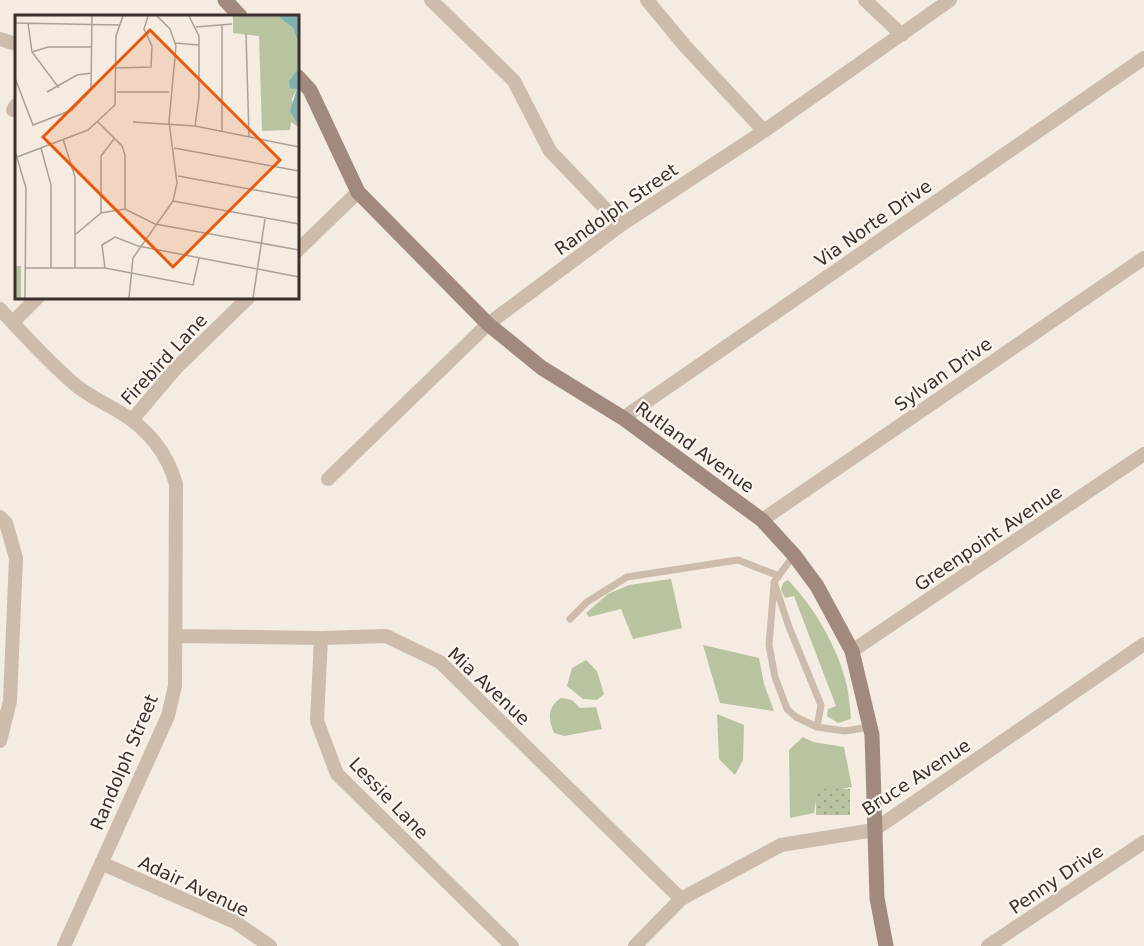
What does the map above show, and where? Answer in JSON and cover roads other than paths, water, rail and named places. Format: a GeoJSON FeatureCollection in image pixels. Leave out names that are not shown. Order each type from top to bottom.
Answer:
{"type":"FeatureCollection","features":[{"type":"Feature","properties":{"kind":"street"},"geometry":{"type":"LineString","coordinates":[[225,0],[239,15]]}},
{"type":"Feature","properties":{"kind":"street"},"geometry":{"type":"LineString","coordinates":[[430,0],[514,81],[550,152],[621,225]]}},
{"type":"Feature","properties":{"kind":"street"},"geometry":{"type":"LineString","coordinates":[[647,0],[685,46],[764,131]]}},
{"type":"Feature","properties":{"kind":"street"},"geometry":{"type":"LineString","coordinates":[[865,0],[902,35]]}},
{"type":"Feature","properties":{"kind":"street","name":"Randolph Street"},"geometry":{"type":"LineString","coordinates":[[328,479],[488,324],[621,225],[764,131],[950,0]]}},
{"type":"Feature","properties":{"kind":"street"},"geometry":{"type":"LineString","coordinates":[[0,39],[15,44]]}},
{"type":"Feature","properties":{"kind":"street","name":"Via Norte Drive"},"geometry":{"type":"LineString","coordinates":[[623,418],[1144,58]]}},
{"type":"Feature","properties":{"kind":"street","name":"Rutland Avenue"},"geometry":{"type":"LineString","coordinates":[[298,77],[310,90],[358,192],[488,324],[542,368],[623,418],[762,520],[794,555],[817,586],[852,651],[872,735],[877,898],[886,946]]}},
{"type":"Feature","properties":{"kind":"street"},"geometry":{"type":"LineString","coordinates":[[298,250],[358,192]]}},
{"type":"Feature","properties":{"kind":"street","name":"Sylvan Drive"},"geometry":{"type":"LineString","coordinates":[[762,520],[1144,258]]}},
{"type":"Feature","properties":{"kind":"street"},"geometry":{"type":"LineString","coordinates":[[13,322],[37,298]]}},
{"type":"Feature","properties":{"kind":"street","name":"Firebird Lane"},"geometry":{"type":"LineString","coordinates":[[132,420],[176,368],[248,298]]}},
{"type":"Feature","properties":{"kind":"street","name":"Randolph Street"},"geometry":{"type":"LineString","coordinates":[[0,309],[76,386],[132,420],[147,433],[171,465],[176,484],[177,636],[175,686],[168,716],[63,946]]}},
{"type":"Feature","properties":{"kind":"street","name":"Greenpoint Avenue"},"geometry":{"type":"LineString","coordinates":[[852,651],[1144,454]]}},
{"type":"Feature","properties":{"kind":"street"},"geometry":{"type":"LineString","coordinates":[[0,741],[10,701],[16,558],[3,520]]}},
{"type":"Feature","properties":{"kind":"street","name":"Mia Avenue"},"geometry":{"type":"LineString","coordinates":[[177,636],[321,638],[386,636],[440,662],[681,898]]}},
{"type":"Feature","properties":{"kind":"street","name":"Lessie Lane"},"geometry":{"type":"LineString","coordinates":[[321,638],[317,721],[337,774],[512,946]]}},
{"type":"Feature","properties":{"kind":"street","name":"Bruce Avenue"},"geometry":{"type":"LineString","coordinates":[[635,946],[681,898],[782,845],[874,830],[1144,644]]}},
{"type":"Feature","properties":{"kind":"street","name":"Penny Drive"},"geometry":{"type":"LineString","coordinates":[[987,946],[1144,842]]}},
{"type":"Feature","properties":{"kind":"street","name":"Adair Avenue"},"geometry":{"type":"LineString","coordinates":[[100,863],[235,922],[270,946]]}},
{"type":"Feature","properties":{"kind":"lane"},"geometry":{"type":"LineString","coordinates":[[794,555],[777,579],[769,645],[775,677],[787,709],[796,717],[817,727],[845,730],[870,727]]}},
{"type":"Feature","properties":{"kind":"lane"},"geometry":{"type":"LineString","coordinates":[[570,619],[588,602],[627,577],[738,560],[777,579],[789,627],[821,705],[817,727]]}}]}
